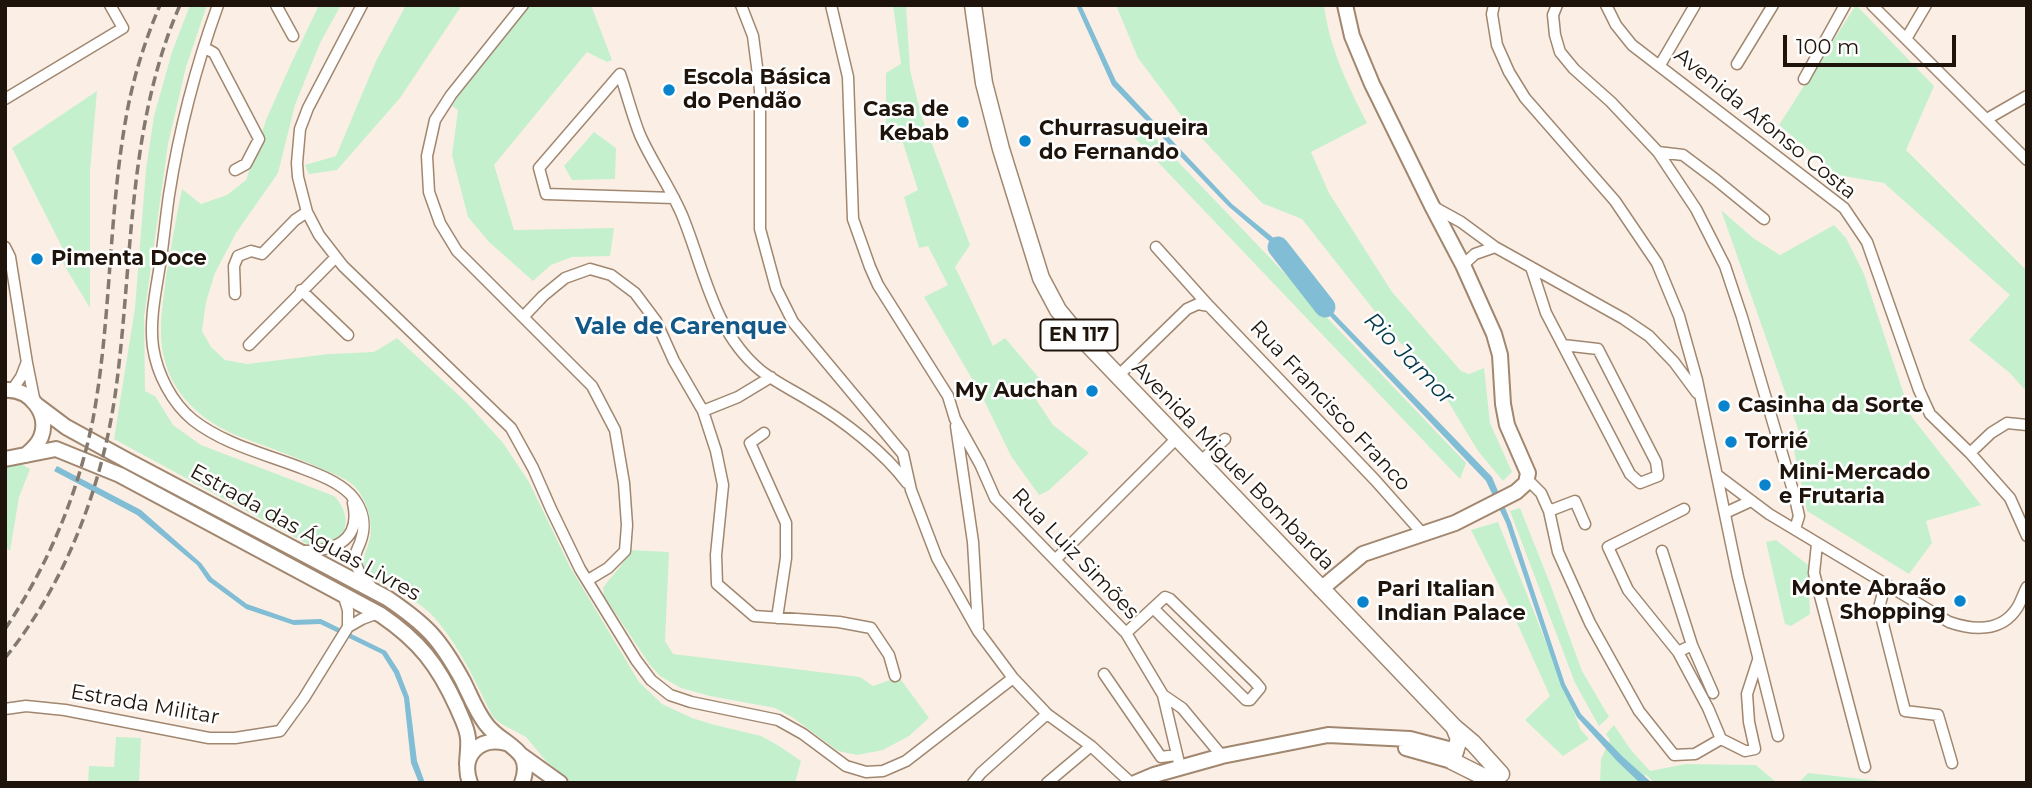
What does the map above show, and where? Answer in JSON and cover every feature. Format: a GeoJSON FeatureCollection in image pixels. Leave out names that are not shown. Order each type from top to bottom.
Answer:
{"type":"FeatureCollection","features":[{"type":"Feature","properties":{"kind":"main road","name":"Avenida Miguel Bombarda"},"geometry":{"type":"LineString","coordinates":[[973,5],[984,83],[1001,149],[1041,278],[1058,310],[1321,589],[1454,727],[1473,743],[1503,780]]}},
{"type":"Feature","properties":{"kind":"main road"},"geometry":{"type":"LineString","coordinates":[[1454,727],[1459,739],[1454,756]]}},
{"type":"Feature","properties":{"kind":"main road","name":"Avenida Miguel Bombarda"},"geometry":{"type":"LineString","coordinates":[[1454,756],[1468,756],[1503,780]]}},
{"type":"Feature","properties":{"kind":"street"},"geometry":{"type":"LineString","coordinates":[[5,99],[123,28],[110,5]]}},
{"type":"Feature","properties":{"kind":"street"},"geometry":{"type":"LineString","coordinates":[[218,5],[195,76],[169,193],[152,344],[159,370],[171,394],[182,410],[213,434],[314,473],[335,483],[351,496],[357,503],[363,522],[363,534],[355,559],[362,576],[373,590]]}},
{"type":"Feature","properties":{"kind":"street"},"geometry":{"type":"LineString","coordinates":[[276,5],[293,36]]}},
{"type":"Feature","properties":{"kind":"street"},"geometry":{"type":"LineString","coordinates":[[362,5],[308,108],[300,129],[297,170],[307,212],[319,235],[343,266],[511,428],[587,580],[643,671],[670,695],[698,704],[778,720],[803,734],[846,766],[859,771],[883,771],[906,761],[1013,678]]}},
{"type":"Feature","properties":{"kind":"street"},"geometry":{"type":"LineString","coordinates":[[523,5],[451,94],[435,120],[427,156],[429,192],[440,223],[457,251],[592,386],[615,430],[624,484],[627,525],[625,551],[608,568],[587,580]]}},
{"type":"Feature","properties":{"kind":"street"},"geometry":{"type":"LineString","coordinates":[[741,5],[754,36],[760,90],[760,229],[776,288],[793,322],[903,454],[911,490],[937,558],[978,631],[1013,678],[1047,714],[1133,783],[1178,761],[1222,756],[1328,734],[1410,739],[1454,756]]}},
{"type":"Feature","properties":{"kind":"street","name":"Rua Luiz Simões"},"geometry":{"type":"LineString","coordinates":[[831,5],[848,77],[853,219],[878,285],[947,396],[955,419],[995,498],[1126,634],[1163,695],[1178,761]]}},
{"type":"Feature","properties":{"kind":"street"},"geometry":{"type":"LineString","coordinates":[[1321,589],[1363,554],[1455,523],[1507,497],[1522,488],[1528,480],[1525,463],[1507,425],[1501,363],[1494,334],[1359,54],[1345,5]]}},
{"type":"Feature","properties":{"kind":"street"},"geometry":{"type":"LineString","coordinates":[[1494,5],[1492,14],[1497,45],[1509,72],[1520,90],[1615,201],[1657,263],[1679,316],[1697,380],[1738,577],[1778,736]]}},
{"type":"Feature","properties":{"kind":"street"},"geometry":{"type":"LineString","coordinates":[[1557,5],[1553,15],[1560,52],[1658,152],[1696,209],[1725,266],[1800,516],[1794,529]]}},
{"type":"Feature","properties":{"kind":"street","name":"Avenida Afonso Costa"},"geometry":{"type":"LineString","coordinates":[[1606,5],[1616,25],[1632,45],[1844,208],[1867,242],[1930,414],[2010,498],[2027,536]]}},
{"type":"Feature","properties":{"kind":"street"},"geometry":{"type":"LineString","coordinates":[[1660,65],[1695,5]]}},
{"type":"Feature","properties":{"kind":"street"},"geometry":{"type":"LineString","coordinates":[[1737,64],[1773,5]]}},
{"type":"Feature","properties":{"kind":"street"},"geometry":{"type":"LineString","coordinates":[[1804,79],[1846,5]]}},
{"type":"Feature","properties":{"kind":"street"},"geometry":{"type":"LineString","coordinates":[[1872,5],[2027,160]]}},
{"type":"Feature","properties":{"kind":"street"},"geometry":{"type":"LineString","coordinates":[[1906,39],[1926,5]]}},
{"type":"Feature","properties":{"kind":"street"},"geometry":{"type":"LineString","coordinates":[[205,48],[214,52],[259,139],[246,164],[235,170]]}},
{"type":"Feature","properties":{"kind":"street"},"geometry":{"type":"LineString","coordinates":[[674,198],[546,194],[539,168],[620,74],[640,134],[674,198],[722,324],[760,370],[825,409],[856,433],[899,472],[911,490]]}},
{"type":"Feature","properties":{"kind":"street"},"geometry":{"type":"LineString","coordinates":[[1987,118],[2027,96]]}},
{"type":"Feature","properties":{"kind":"street"},"geometry":{"type":"LineString","coordinates":[[1658,152],[1683,155],[1716,178],[1764,219]]}},
{"type":"Feature","properties":{"kind":"street"},"geometry":{"type":"LineString","coordinates":[[1432,206],[1461,222],[1495,247],[1624,319],[1649,336],[1674,362],[1699,396]]}},
{"type":"Feature","properties":{"kind":"street"},"geometry":{"type":"LineString","coordinates":[[235,293],[234,266],[239,256],[251,251],[262,254],[295,220],[307,212]]}},
{"type":"Feature","properties":{"kind":"street"},"geometry":{"type":"LineString","coordinates":[[5,247],[10,257],[27,363],[43,422],[41,439],[25,456]]}},
{"type":"Feature","properties":{"kind":"street","name":"Rua Francisco Franco"},"geometry":{"type":"LineString","coordinates":[[1156,247],[1423,534]]}},
{"type":"Feature","properties":{"kind":"street"},"geometry":{"type":"LineString","coordinates":[[1463,265],[1475,254],[1495,247]]}},
{"type":"Feature","properties":{"kind":"street"},"geometry":{"type":"LineString","coordinates":[[249,345],[336,257]]}},
{"type":"Feature","properties":{"kind":"street"},"geometry":{"type":"LineString","coordinates":[[1531,267],[1546,313],[1630,474],[1640,483],[1658,475],[1657,462],[1598,348],[1563,345]]}},
{"type":"Feature","properties":{"kind":"street"},"geometry":{"type":"LineString","coordinates":[[524,316],[565,278],[590,269],[611,275],[635,293],[656,321],[674,361],[703,411],[716,451],[723,485],[716,555],[717,584],[754,616],[839,622],[871,628],[888,655],[895,676]]}},
{"type":"Feature","properties":{"kind":"street"},"geometry":{"type":"LineString","coordinates":[[301,290],[348,335]]}},
{"type":"Feature","properties":{"kind":"street"},"geometry":{"type":"LineString","coordinates":[[1118,376],[1187,309],[1198,304],[1209,306]]}},
{"type":"Feature","properties":{"kind":"street"},"geometry":{"type":"LineString","coordinates":[[8,390],[19,380],[27,363]]}},
{"type":"Feature","properties":{"kind":"street"},"geometry":{"type":"LineString","coordinates":[[703,411],[738,397],[771,377]]}},
{"type":"Feature","properties":{"kind":"street","name":"Estrada das Águas Livres"},"geometry":{"type":"LineString","coordinates":[[8,390],[27,395],[66,426],[373,590],[405,610],[434,635],[453,663],[487,726],[560,783]]}},
{"type":"Feature","properties":{"kind":"street"},"geometry":{"type":"LineString","coordinates":[[955,419],[973,542],[978,631]]}},
{"type":"Feature","properties":{"kind":"street"},"geometry":{"type":"LineString","coordinates":[[1970,453],[1991,433],[2007,423],[2027,425]]}},
{"type":"Feature","properties":{"kind":"street"},"geometry":{"type":"LineString","coordinates":[[764,433],[750,443],[786,523],[786,558],[776,618]]}},
{"type":"Feature","properties":{"kind":"street"},"geometry":{"type":"LineString","coordinates":[[1055,560],[1177,438]]}},
{"type":"Feature","properties":{"kind":"street"},"geometry":{"type":"LineString","coordinates":[[1200,462],[1225,439]]}},
{"type":"Feature","properties":{"kind":"street","name":"Estrada das Águas Livres"},"geometry":{"type":"LineString","coordinates":[[5,459],[56,449],[120,475],[378,613],[410,636],[436,666],[466,728],[467,775],[470,783]]}},
{"type":"Feature","properties":{"kind":"street"},"geometry":{"type":"LineString","coordinates":[[1717,475],[1817,544],[1948,622],[1968,629],[1987,628],[2004,621],[2016,610],[2027,587]]}},
{"type":"Feature","properties":{"kind":"street"},"geometry":{"type":"LineString","coordinates":[[1528,480],[1541,493],[1549,511],[1558,552],[1590,623],[1639,711],[1674,755],[1695,754],[1721,739]]}},
{"type":"Feature","properties":{"kind":"street"},"geometry":{"type":"LineString","coordinates":[[299,551],[328,550],[344,540],[354,522],[351,496]]}},
{"type":"Feature","properties":{"kind":"street"},"geometry":{"type":"LineString","coordinates":[[1549,511],[1575,501],[1585,524]]}},
{"type":"Feature","properties":{"kind":"street"},"geometry":{"type":"LineString","coordinates":[[1725,513],[1751,501]]}},
{"type":"Feature","properties":{"kind":"street"},"geometry":{"type":"LineString","coordinates":[[1684,509],[1608,547],[1628,590],[1678,652],[1721,739],[1745,751],[1755,750],[1747,694],[1758,659]]}},
{"type":"Feature","properties":{"kind":"street"},"geometry":{"type":"LineString","coordinates":[[1817,544],[1814,573],[1865,767]]}},
{"type":"Feature","properties":{"kind":"street"},"geometry":{"type":"LineString","coordinates":[[1662,551],[1692,645],[1713,693]]}},
{"type":"Feature","properties":{"kind":"street"},"geometry":{"type":"LineString","coordinates":[[1885,584],[1879,608],[1905,711],[1938,715],[1952,762]]}},
{"type":"Feature","properties":{"kind":"street"},"geometry":{"type":"LineString","coordinates":[[343,594],[348,610],[348,627],[378,613]]}},
{"type":"Feature","properties":{"kind":"street"},"geometry":{"type":"LineString","coordinates":[[1126,634],[1153,608],[1165,597],[1170,599],[1255,682],[1259,688],[1257,693],[1250,700],[1245,700],[1153,608]]}},
{"type":"Feature","properties":{"kind":"street","name":"Estrada Militar"},"geometry":{"type":"LineString","coordinates":[[5,709],[26,706],[65,710],[209,738],[235,738],[280,731],[348,627]]}},
{"type":"Feature","properties":{"kind":"street"},"geometry":{"type":"LineString","coordinates":[[1678,652],[1692,645]]}},
{"type":"Feature","properties":{"kind":"street"},"geometry":{"type":"LineString","coordinates":[[1104,674],[1161,757],[1178,761]]}},
{"type":"Feature","properties":{"kind":"street","name":"Rua Luiz Simões"},"geometry":{"type":"LineString","coordinates":[[1163,695],[1182,708],[1222,756]]}},
{"type":"Feature","properties":{"kind":"street"},"geometry":{"type":"LineString","coordinates":[[1167,713],[1171,709],[1182,708]]}},
{"type":"Feature","properties":{"kind":"street"},"geometry":{"type":"LineString","coordinates":[[972,783],[1047,714]]}},
{"type":"Feature","properties":{"kind":"street"},"geometry":{"type":"LineString","coordinates":[[467,765],[475,750],[482,744],[490,741],[508,743]]}},
{"type":"Feature","properties":{"kind":"street"},"geometry":{"type":"LineString","coordinates":[[1047,783],[1091,747]]}},
{"type":"Feature","properties":{"kind":"street"},"geometry":{"type":"LineString","coordinates":[[521,755],[525,772],[522,783]]}},
{"type":"Feature","properties":{"kind":"green space"},"geometry":{"type":"Polygon","coordinates":[[[190,5],[207,5],[186,67],[168,144],[144,317],[145,391],[155,396],[173,425],[201,445],[334,496],[339,501],[346,521],[342,534],[329,544],[309,545],[114,439],[135,308],[146,169],[154,116],[172,52],[190,5]]]}},
{"type":"Feature","properties":{"kind":"green space"},"geometry":{"type":"Polygon","coordinates":[[[319,5],[341,5],[320,43],[295,105],[278,173],[236,233],[215,273],[206,302],[202,331],[211,347],[225,360],[247,364],[329,354],[374,352],[397,338],[466,402],[503,443],[529,482],[570,567],[639,682],[662,704],[692,718],[761,736],[779,746],[801,761],[795,783],[572,783],[546,761],[526,737],[493,717],[457,649],[430,613],[395,588],[366,573],[363,561],[371,524],[365,502],[357,489],[337,475],[228,432],[212,423],[197,412],[175,384],[162,350],[161,324],[166,277],[182,189],[201,204],[227,195],[246,180],[266,120],[319,5]]]}},
{"type":"Feature","properties":{"kind":"green space"},"geometry":{"type":"Polygon","coordinates":[[[406,5],[462,5],[400,98],[337,170],[309,174],[305,165],[336,156],[376,61],[406,5]]]}},
{"type":"Feature","properties":{"kind":"green space"},"geometry":{"type":"Polygon","coordinates":[[[524,5],[591,5],[612,60],[607,62],[587,52],[494,165],[514,230],[614,228],[610,256],[572,257],[551,265],[533,281],[489,242],[468,217],[452,155],[458,110],[452,106],[524,5]]]}},
{"type":"Feature","properties":{"kind":"green space"},"geometry":{"type":"Polygon","coordinates":[[[893,5],[906,5],[910,70],[921,115],[970,245],[955,267],[993,346],[1005,338],[1040,379],[1031,392],[1053,425],[1089,453],[1048,491],[1039,495],[1011,456],[981,394],[924,297],[948,285],[928,246],[919,248],[904,197],[918,190],[903,143],[886,142],[886,73],[901,64],[893,5]]]}},
{"type":"Feature","properties":{"kind":"green space"},"geometry":{"type":"Polygon","coordinates":[[[1116,5],[1324,5],[1335,51],[1367,123],[1311,152],[1329,193],[1392,292],[1461,371],[1469,374],[1484,368],[1490,423],[1512,472],[1503,481],[1478,451],[1425,363],[1400,343],[1302,219],[1262,203],[1183,118],[1138,58],[1116,5]]]}},
{"type":"Feature","properties":{"kind":"green space"},"geometry":{"type":"Polygon","coordinates":[[[1856,5],[1934,86],[1906,150],[2027,271],[2027,386],[2024,389],[2010,373],[1969,340],[2010,295],[1884,183],[1838,175],[1779,125],[1856,5]]]}},
{"type":"Feature","properties":{"kind":"green space"},"geometry":{"type":"Polygon","coordinates":[[[97,91],[90,171],[90,308],[61,260],[66,255],[12,148],[97,91]]]}},
{"type":"Feature","properties":{"kind":"green space"},"geometry":{"type":"Polygon","coordinates":[[[1140,122],[1466,463],[1460,479],[1133,136],[1140,122]]]}},
{"type":"Feature","properties":{"kind":"green space"},"geometry":{"type":"Polygon","coordinates":[[[594,132],[616,148],[615,179],[572,180],[564,166],[594,132]]]}},
{"type":"Feature","properties":{"kind":"green space"},"geometry":{"type":"Polygon","coordinates":[[[1721,210],[1753,238],[1780,255],[1834,225],[1846,238],[1864,274],[1911,416],[1981,505],[1926,521],[1932,543],[1909,574],[1807,511],[1793,446],[1803,443],[1721,210]]]}},
{"type":"Feature","properties":{"kind":"green space"},"geometry":{"type":"Polygon","coordinates":[[[21,464],[30,469],[19,497],[10,551],[5,546],[5,467],[21,464]]]}},
{"type":"Feature","properties":{"kind":"green space"},"geometry":{"type":"Polygon","coordinates":[[[1520,508],[1582,671],[1609,717],[1599,726],[1575,683],[1510,511],[1520,508]]]}},
{"type":"Feature","properties":{"kind":"green space"},"geometry":{"type":"Polygon","coordinates":[[[1498,522],[1581,730],[1589,739],[1563,756],[1525,720],[1550,696],[1471,530],[1498,522]]]}},
{"type":"Feature","properties":{"kind":"green space"},"geometry":{"type":"Polygon","coordinates":[[[1776,540],[1808,565],[1810,614],[1791,626],[1785,624],[1766,542],[1776,540]]]}},
{"type":"Feature","properties":{"kind":"green space"},"geometry":{"type":"Polygon","coordinates":[[[630,550],[669,552],[665,641],[673,654],[860,677],[873,686],[899,677],[929,718],[909,736],[883,750],[857,755],[838,751],[792,717],[775,708],[681,688],[660,676],[650,665],[604,596],[603,588],[625,561],[630,550]]]}},
{"type":"Feature","properties":{"kind":"green space"},"geometry":{"type":"Polygon","coordinates":[[[1614,725],[1650,771],[1686,764],[1756,765],[1777,783],[1655,783],[1646,775],[1644,776],[1650,783],[1600,783],[1601,759],[1610,740],[1606,734],[1614,725]]]}},
{"type":"Feature","properties":{"kind":"green space"},"geometry":{"type":"Polygon","coordinates":[[[116,737],[141,738],[139,783],[88,783],[89,766],[114,767],[116,737]]]}},
{"type":"Feature","properties":{"kind":"green space"},"geometry":{"type":"Polygon","coordinates":[[[1808,773],[1897,783],[1798,783],[1808,773]]]}},
{"type":"Feature","properties":{"kind":"water"},"geometry":{"type":"Polygon","coordinates":[[[1076,5],[1081,5],[1116,81],[1232,204],[1281,244],[1291,258],[1296,272],[1313,292],[1492,477],[1511,522],[1565,684],[1581,714],[1652,783],[1640,783],[1577,717],[1561,686],[1506,523],[1486,481],[1310,295],[1293,276],[1276,247],[1228,206],[1112,85],[1076,5]]]}},
{"type":"Feature","properties":{"kind":"water"},"geometry":{"type":"Polygon","coordinates":[[[57,466],[141,510],[201,563],[212,578],[247,604],[293,620],[321,619],[386,651],[399,671],[409,697],[417,761],[425,783],[419,783],[411,763],[404,698],[394,673],[382,654],[320,624],[294,625],[246,609],[208,581],[197,565],[137,515],[54,471],[57,466]]]}},
{"type":"Feature","properties":{"kind":"waterway","name":"Rio Jamor"},"geometry":{"type":"LineString","coordinates":[[1278,247],[1325,307]]}},
{"type":"Feature","properties":{"kind":"railway"},"geometry":{"type":"LineString","coordinates":[[5,629],[48,555],[70,502],[87,447],[104,341],[113,224],[128,107],[160,5]]}},
{"type":"Feature","properties":{"kind":"railway"},"geometry":{"type":"LineString","coordinates":[[5,658],[27,628],[65,562],[93,491],[103,455],[117,381],[141,143],[150,96],[180,5]]}},
{"type":"Feature","properties":{"kind":"place","name":"Escola Básica do Pendão"},"geometry":{"type":"Point","coordinates":[669,90]}},
{"type":"Feature","properties":{"kind":"place","name":"Casa de Kebab"},"geometry":{"type":"Point","coordinates":[963,122]}},
{"type":"Feature","properties":{"kind":"place","name":"Churrasuqueira do Fernando"},"geometry":{"type":"Point","coordinates":[1025,141]}},
{"type":"Feature","properties":{"kind":"place","name":"Pimenta Doce"},"geometry":{"type":"Point","coordinates":[37,259]}},
{"type":"Feature","properties":{"kind":"place","name":"My Auchan"},"geometry":{"type":"Point","coordinates":[1092,391]}},
{"type":"Feature","properties":{"kind":"place","name":"Casinha da Sorte"},"geometry":{"type":"Point","coordinates":[1724,406]}},
{"type":"Feature","properties":{"kind":"place","name":"Torrié"},"geometry":{"type":"Point","coordinates":[1731,442]}},
{"type":"Feature","properties":{"kind":"place","name":"Mini-Mercado e Frutaria"},"geometry":{"type":"Point","coordinates":[1765,485]}},
{"type":"Feature","properties":{"kind":"place","name":"Monte Abraão Shopping"},"geometry":{"type":"Point","coordinates":[1960,601]}},
{"type":"Feature","properties":{"kind":"place","name":"Pari Italian Indian Palace"},"geometry":{"type":"Point","coordinates":[1363,602]}},
{"type":"Feature","properties":{"kind":"district","name":"Vale de Carenque"},"geometry":{"type":"Point","coordinates":[681,327]}}]}
